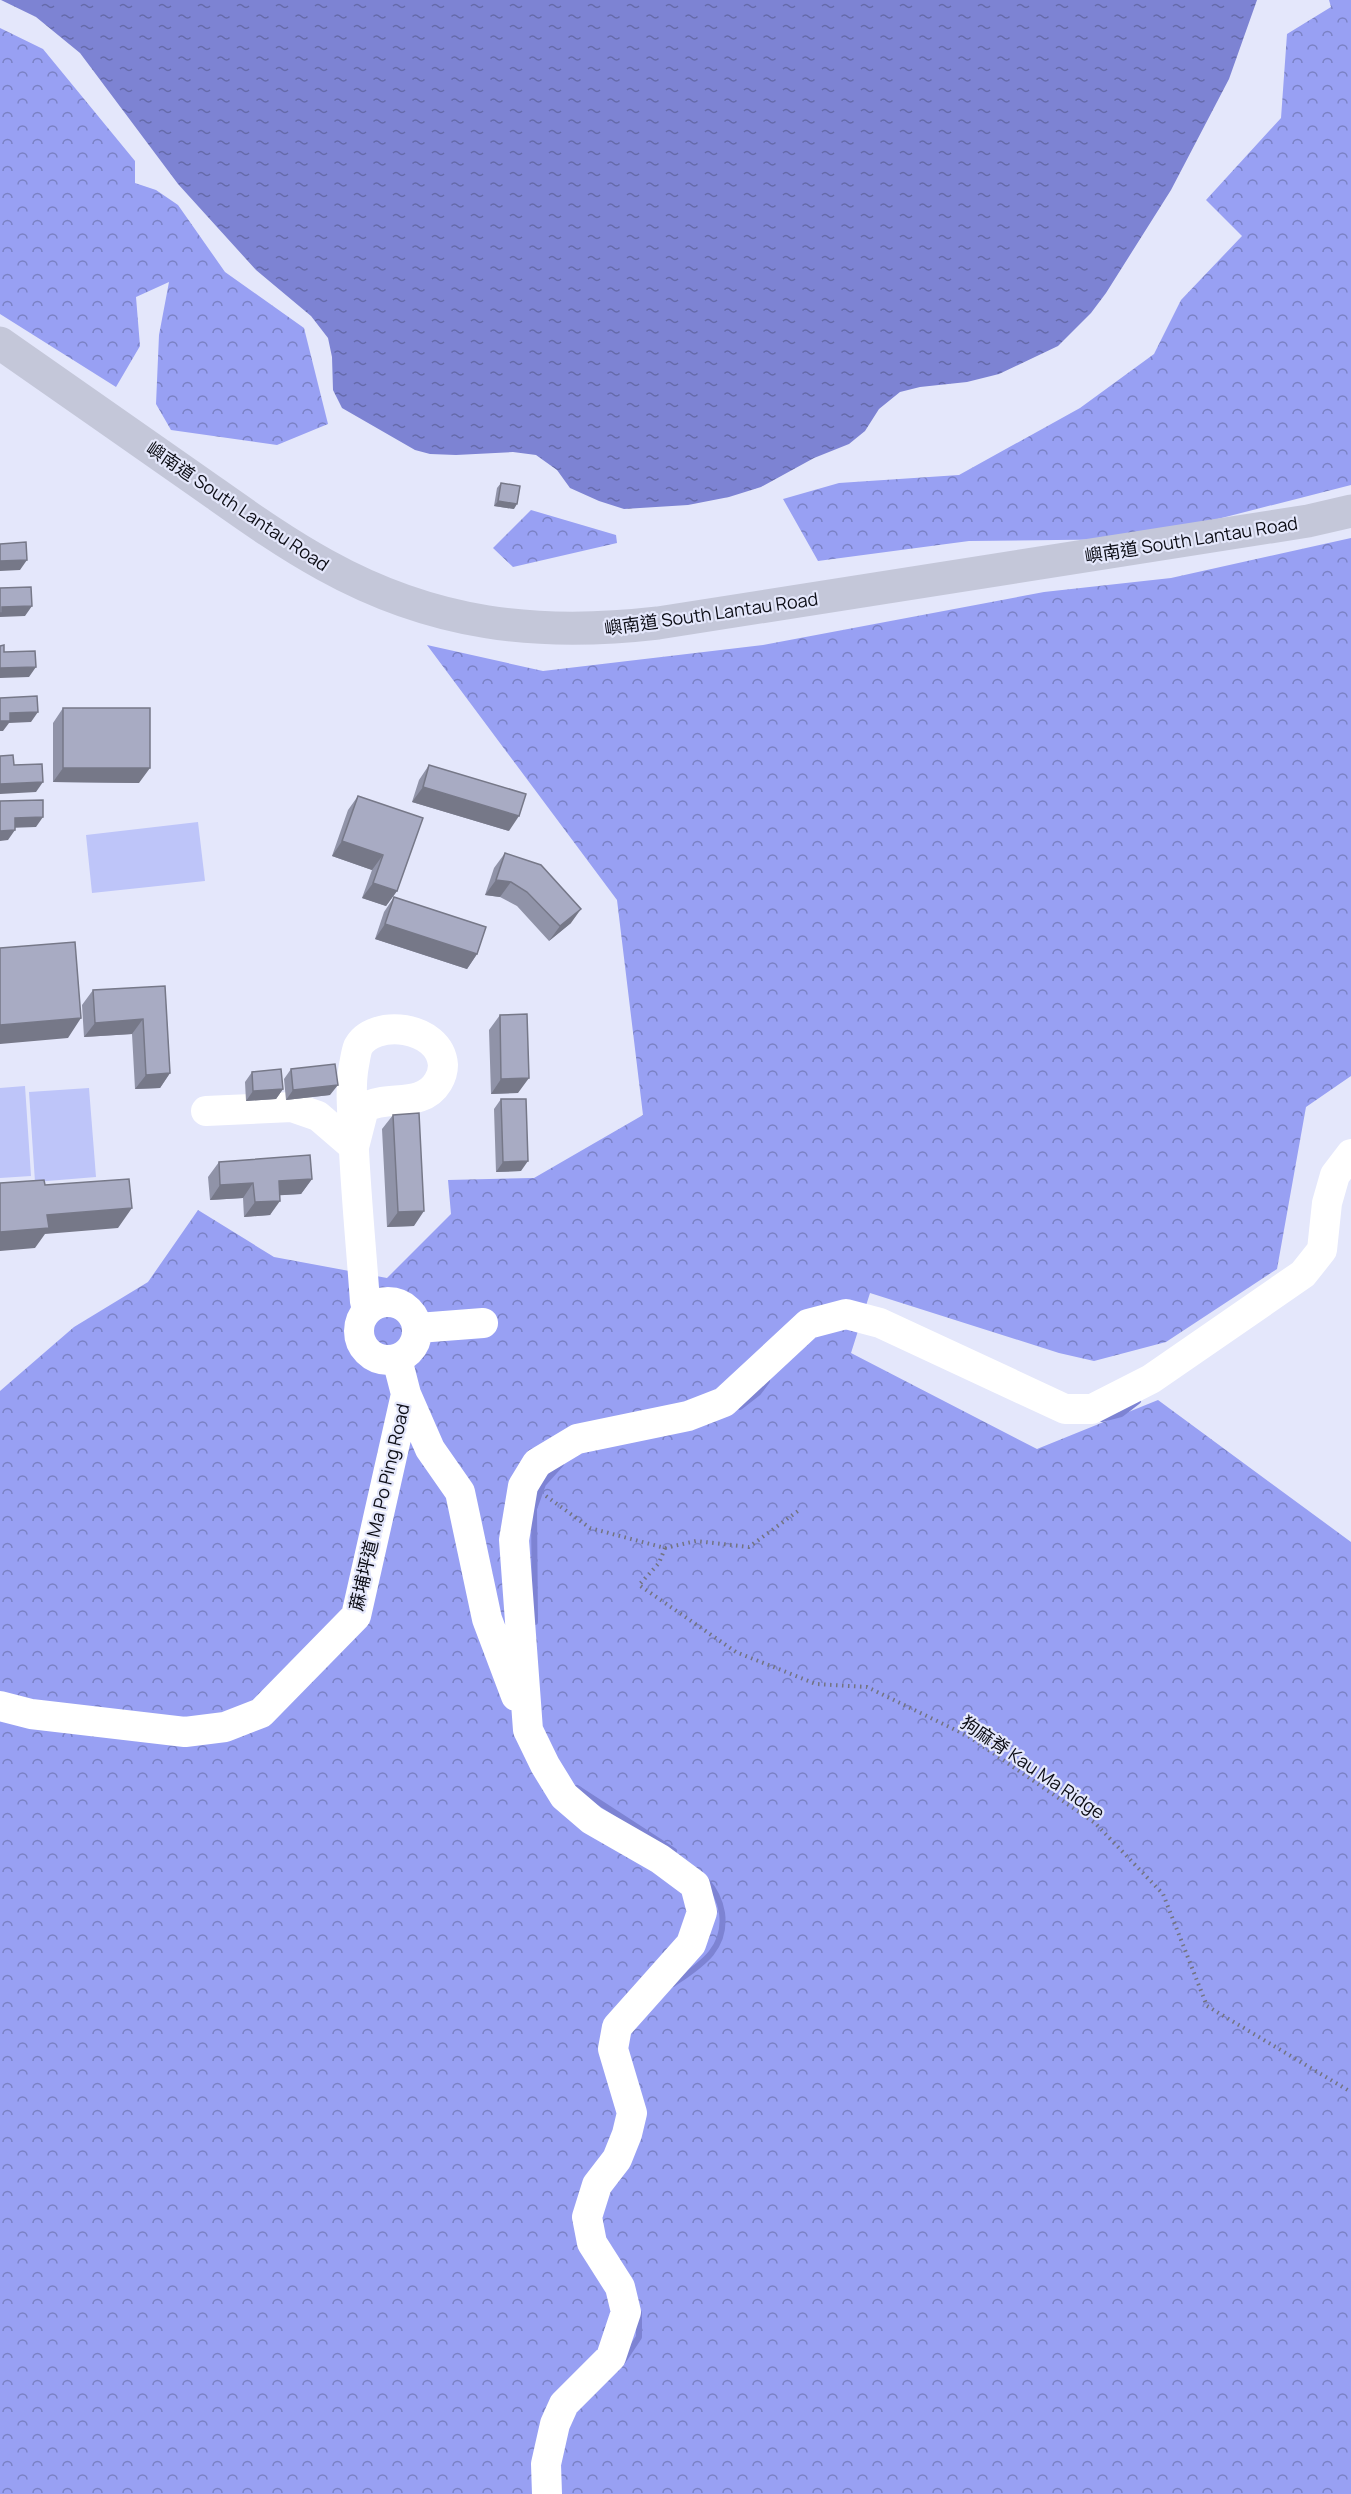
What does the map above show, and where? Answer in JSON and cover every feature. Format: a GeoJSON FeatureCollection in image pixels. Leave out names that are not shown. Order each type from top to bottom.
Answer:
{"type":"FeatureCollection","features":[{"type":"Feature","properties":{"kind":"main road","name":"嶼南道 South Lantau Road"},"geometry":{"type":"LineString","coordinates":[[0,343],[270,532],[325,565],[371,588],[410,603],[456,616],[511,626],[593,629],[658,623],[1297,523],[1351,511]]}},
{"type":"Feature","properties":{"kind":"street"},"geometry":{"type":"LineString","coordinates":[[206,1111],[292,1107],[318,1116],[354,1147],[365,1302],[370,1308]]}},
{"type":"Feature","properties":{"kind":"street"},"geometry":{"type":"LineString","coordinates":[[528,1730],[514,1540],[523,1486],[537,1463],[577,1439],[688,1416],[723,1402],[808,1324],[846,1314],[880,1323],[1065,1408],[1092,1409],[1150,1379],[1304,1274],[1322,1250],[1327,1203],[1335,1175],[1351,1154]]}},
{"type":"Feature","properties":{"kind":"street"},"geometry":{"type":"LineString","coordinates":[[387,1302],[404,1306],[411,1312],[418,1328],[413,1347],[406,1354],[397,1359],[379,1359],[371,1355],[360,1340],[360,1322],[370,1308],[387,1302]]}},
{"type":"Feature","properties":{"kind":"street"},"geometry":{"type":"LineString","coordinates":[[418,1328],[483,1323]]}},
{"type":"Feature","properties":{"kind":"street","name":"蔴埔坪道 Ma Po Ping Road"},"geometry":{"type":"LineString","coordinates":[[0,1706],[31,1714],[185,1732],[225,1727],[261,1713],[356,1616],[406,1394],[397,1359]]}},
{"type":"Feature","properties":{"kind":"street"},"geometry":{"type":"LineString","coordinates":[[406,1394],[430,1449],[460,1492],[488,1619],[528,1730],[544,1765],[564,1796],[592,1820],[660,1859],[695,1885],[702,1912],[691,1944],[617,2027],[613,2049],[632,2113],[618,2159],[597,2185],[587,2217],[592,2243],[620,2287],[626,2312],[611,2358],[564,2404],[555,2424],[546,2464],[547,2494]]}},
{"type":"Feature","properties":{"kind":"path"},"geometry":{"type":"LineString","coordinates":[[549,1497],[590,1528],[665,1548],[696,1540],[749,1547],[798,1511]]}},
{"type":"Feature","properties":{"kind":"path","name":"狗麻脊 Kau Ma Ridge"},"geometry":{"type":"LineString","coordinates":[[665,1548],[659,1563],[639,1585],[736,1652],[816,1684],[867,1687],[968,1736],[1095,1822],[1163,1894],[1207,2006],[1351,2092]]}},
{"type":"Feature","properties":{"kind":"green space"},"geometry":{"type":"Polygon","coordinates":[[[1329,0],[1351,0],[1351,485],[1139,539],[969,541],[818,561],[783,499],[839,483],[959,475],[1080,408],[1154,354],[1181,300],[1242,236],[1206,200],[1281,118],[1287,34],[1331,7],[1329,0]]]}},
{"type":"Feature","properties":{"kind":"green space"},"geometry":{"type":"Polygon","coordinates":[[[0,28],[43,49],[135,161],[135,183],[156,190],[178,205],[225,272],[304,328],[328,424],[277,445],[171,430],[156,404],[159,335],[169,282],[136,297],[140,346],[116,387],[0,314],[0,28]]]}},
{"type":"Feature","properties":{"kind":"green space"},"geometry":{"type":"Polygon","coordinates":[[[531,510],[616,535],[617,543],[513,567],[493,548],[531,510]]]}},
{"type":"Feature","properties":{"kind":"green space"},"geometry":{"type":"Polygon","coordinates":[[[1351,538],[1351,1076],[1306,1107],[1277,1269],[1166,1342],[1094,1361],[1059,1353],[870,1293],[851,1353],[1037,1449],[1158,1400],[1351,1542],[1351,2494],[0,2494],[0,1391],[74,1327],[148,1282],[198,1210],[274,1257],[387,1278],[451,1214],[448,1180],[534,1178],[643,1115],[617,900],[427,645],[543,671],[763,645],[1044,592],[1171,578],[1351,538]]]}},
{"type":"Feature","properties":{"kind":"shaded area"},"geometry":{"type":"Polygon","coordinates":[[[198,822],[205,881],[92,893],[86,835],[198,822]]]}},
{"type":"Feature","properties":{"kind":"shaded area"},"geometry":{"type":"Polygon","coordinates":[[[25,1086],[31,1176],[0,1178],[0,1088],[25,1086]]]}},
{"type":"Feature","properties":{"kind":"shaded area"},"geometry":{"type":"Polygon","coordinates":[[[89,1088],[96,1177],[35,1182],[29,1092],[89,1088]]]}},
{"type":"Feature","properties":{"kind":"water"},"geometry":{"type":"Polygon","coordinates":[[[1,0],[1257,0],[1229,79],[1171,190],[1106,293],[1091,313],[1058,346],[999,374],[967,382],[920,387],[900,392],[879,409],[865,431],[849,444],[814,458],[761,487],[729,497],[688,505],[624,509],[570,488],[557,470],[536,455],[513,452],[430,454],[415,450],[342,408],[333,390],[332,357],[328,338],[311,316],[256,270],[178,184],[80,53],[36,17],[1,0]]]}},
{"type":"Feature","properties":{"kind":"building"},"geometry":{"type":"Polygon","coordinates":[[[501,483],[520,486],[517,504],[498,501],[501,483]]]}},
{"type":"Feature","properties":{"kind":"building"},"geometry":{"type":"Polygon","coordinates":[[[26,542],[27,560],[0,561],[0,544],[26,542]]]}},
{"type":"Feature","properties":{"kind":"building"},"geometry":{"type":"Polygon","coordinates":[[[31,587],[32,606],[2,607],[2,613],[0,613],[0,588],[31,587]]]}},
{"type":"Feature","properties":{"kind":"building"},"geometry":{"type":"Polygon","coordinates":[[[4,645],[4,652],[35,651],[36,667],[0,668],[0,646],[4,645]]]}},
{"type":"Feature","properties":{"kind":"building"},"geometry":{"type":"Polygon","coordinates":[[[37,696],[38,712],[10,713],[10,721],[0,721],[0,698],[37,696]]]}},
{"type":"Feature","properties":{"kind":"building"},"geometry":{"type":"Polygon","coordinates":[[[63,708],[150,708],[150,768],[63,768],[63,708]]]}},
{"type":"Feature","properties":{"kind":"building"},"geometry":{"type":"Polygon","coordinates":[[[13,755],[14,765],[42,764],[43,782],[0,784],[0,756],[13,755]]]}},
{"type":"Feature","properties":{"kind":"building"},"geometry":{"type":"Polygon","coordinates":[[[429,765],[526,794],[519,816],[423,787],[429,765]]]}},
{"type":"Feature","properties":{"kind":"building"},"geometry":{"type":"Polygon","coordinates":[[[358,796],[423,818],[397,891],[373,883],[383,855],[342,841],[358,796]]]}},
{"type":"Feature","properties":{"kind":"building"},"geometry":{"type":"Polygon","coordinates":[[[43,800],[43,817],[15,818],[15,830],[0,831],[0,801],[43,800]]]}},
{"type":"Feature","properties":{"kind":"building"},"geometry":{"type":"Polygon","coordinates":[[[505,853],[541,865],[581,909],[560,926],[527,892],[511,882],[496,880],[505,853]]]}},
{"type":"Feature","properties":{"kind":"building"},"geometry":{"type":"Polygon","coordinates":[[[394,897],[486,927],[477,954],[385,924],[394,897]]]}},
{"type":"Feature","properties":{"kind":"building"},"geometry":{"type":"Polygon","coordinates":[[[75,942],[81,1018],[0,1025],[0,948],[75,942]]]}},
{"type":"Feature","properties":{"kind":"building"},"geometry":{"type":"Polygon","coordinates":[[[165,986],[170,1073],[146,1075],[143,1019],[95,1023],[93,990],[165,986]]]}},
{"type":"Feature","properties":{"kind":"building"},"geometry":{"type":"Polygon","coordinates":[[[527,1014],[529,1078],[501,1079],[500,1015],[527,1014]]]}},
{"type":"Feature","properties":{"kind":"building"},"geometry":{"type":"Polygon","coordinates":[[[335,1064],[338,1085],[293,1090],[291,1069],[335,1064]]]}},
{"type":"Feature","properties":{"kind":"building"},"geometry":{"type":"Polygon","coordinates":[[[281,1069],[283,1089],[253,1091],[252,1072],[281,1069]]]}},
{"type":"Feature","properties":{"kind":"building"},"geometry":{"type":"Polygon","coordinates":[[[501,1099],[526,1099],[528,1161],[503,1162],[501,1099]]]}},
{"type":"Feature","properties":{"kind":"building"},"geometry":{"type":"Polygon","coordinates":[[[419,1113],[424,1211],[398,1212],[393,1115],[419,1113]]]}},
{"type":"Feature","properties":{"kind":"building"},"geometry":{"type":"Polygon","coordinates":[[[310,1155],[312,1179],[279,1181],[280,1201],[255,1202],[253,1183],[220,1185],[219,1162],[310,1155]]]}},
{"type":"Feature","properties":{"kind":"building"},"geometry":{"type":"Polygon","coordinates":[[[129,1179],[132,1208],[47,1215],[49,1228],[0,1232],[0,1183],[44,1180],[45,1185],[129,1179]]]}},
{"type":"Feature","properties":{"kind":"waterway"},"geometry":{"type":"LineString","coordinates":[[740,1407],[758,1393],[767,1381]]}},
{"type":"Feature","properties":{"kind":"waterway"},"geometry":{"type":"LineString","coordinates":[[1102,1419],[1121,1414],[1138,1401]]}},
{"type":"Feature","properties":{"kind":"waterway"},"geometry":{"type":"LineString","coordinates":[[535,1622],[534,1509],[543,1484],[561,1464]]}},
{"type":"Feature","properties":{"kind":"waterway"},"geometry":{"type":"LineString","coordinates":[[577,1788],[674,1851]]}},
{"type":"Feature","properties":{"kind":"waterway"},"geometry":{"type":"LineString","coordinates":[[673,1984],[709,1956],[720,1937],[721,1908],[717,1895],[706,1880]]}},
{"type":"Feature","properties":{"kind":"waterway"},"geometry":{"type":"LineString","coordinates":[[623,2361],[639,2337],[639,2313]]}}]}
